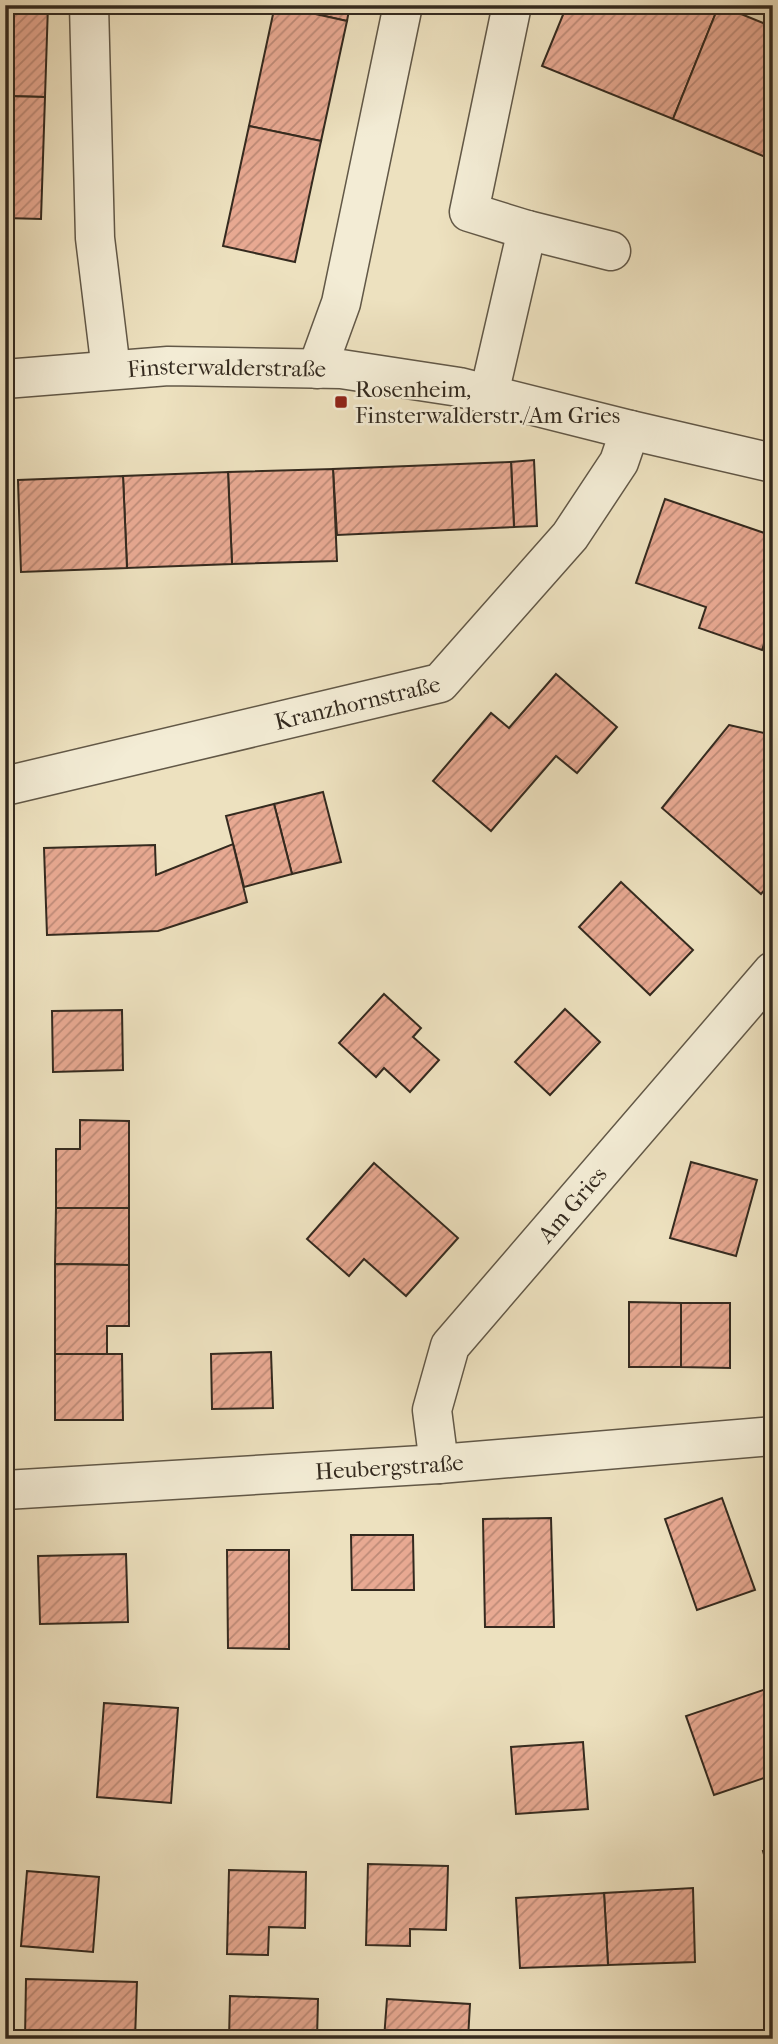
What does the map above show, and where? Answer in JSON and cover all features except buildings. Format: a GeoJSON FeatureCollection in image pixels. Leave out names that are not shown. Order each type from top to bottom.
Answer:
{"type":"FeatureCollection","features":[{"type":"Feature","properties":{"kind":"street"},"geometry":{"type":"LineString","coordinates":[[89,5],[95,238],[111,370]]}},
{"type":"Feature","properties":{"kind":"street"},"geometry":{"type":"LineString","coordinates":[[317,369],[341,303],[403,5]]}},
{"type":"Feature","properties":{"kind":"street"},"geometry":{"type":"LineString","coordinates":[[512,5],[469,212],[611,251]]}},
{"type":"Feature","properties":{"kind":"street"},"geometry":{"type":"LineString","coordinates":[[489,394],[527,230]]}},
{"type":"Feature","properties":{"kind":"street","name":"Finsterwalderstraße"},"geometry":{"type":"LineString","coordinates":[[5,379],[168,366],[341,369],[458,387],[773,463]]}},
{"type":"Feature","properties":{"kind":"street","name":"Kranzhornstraße"},"geometry":{"type":"LineString","coordinates":[[5,786],[440,683],[570,536],[619,462],[631,430]]}},
{"type":"Feature","properties":{"kind":"street","name":"Am Gries"},"geometry":{"type":"LineString","coordinates":[[439,1464],[432,1410],[450,1346],[773,971]]}},
{"type":"Feature","properties":{"kind":"street","name":"Heubergstraße"},"geometry":{"type":"LineString","coordinates":[[5,1490],[439,1464],[773,1436]]}},
{"type":"Feature","properties":{"kind":"place","name":"Rosenheim, Finsterwalderstr./Am Gries"},"geometry":{"type":"Point","coordinates":[341,402]}}]}
